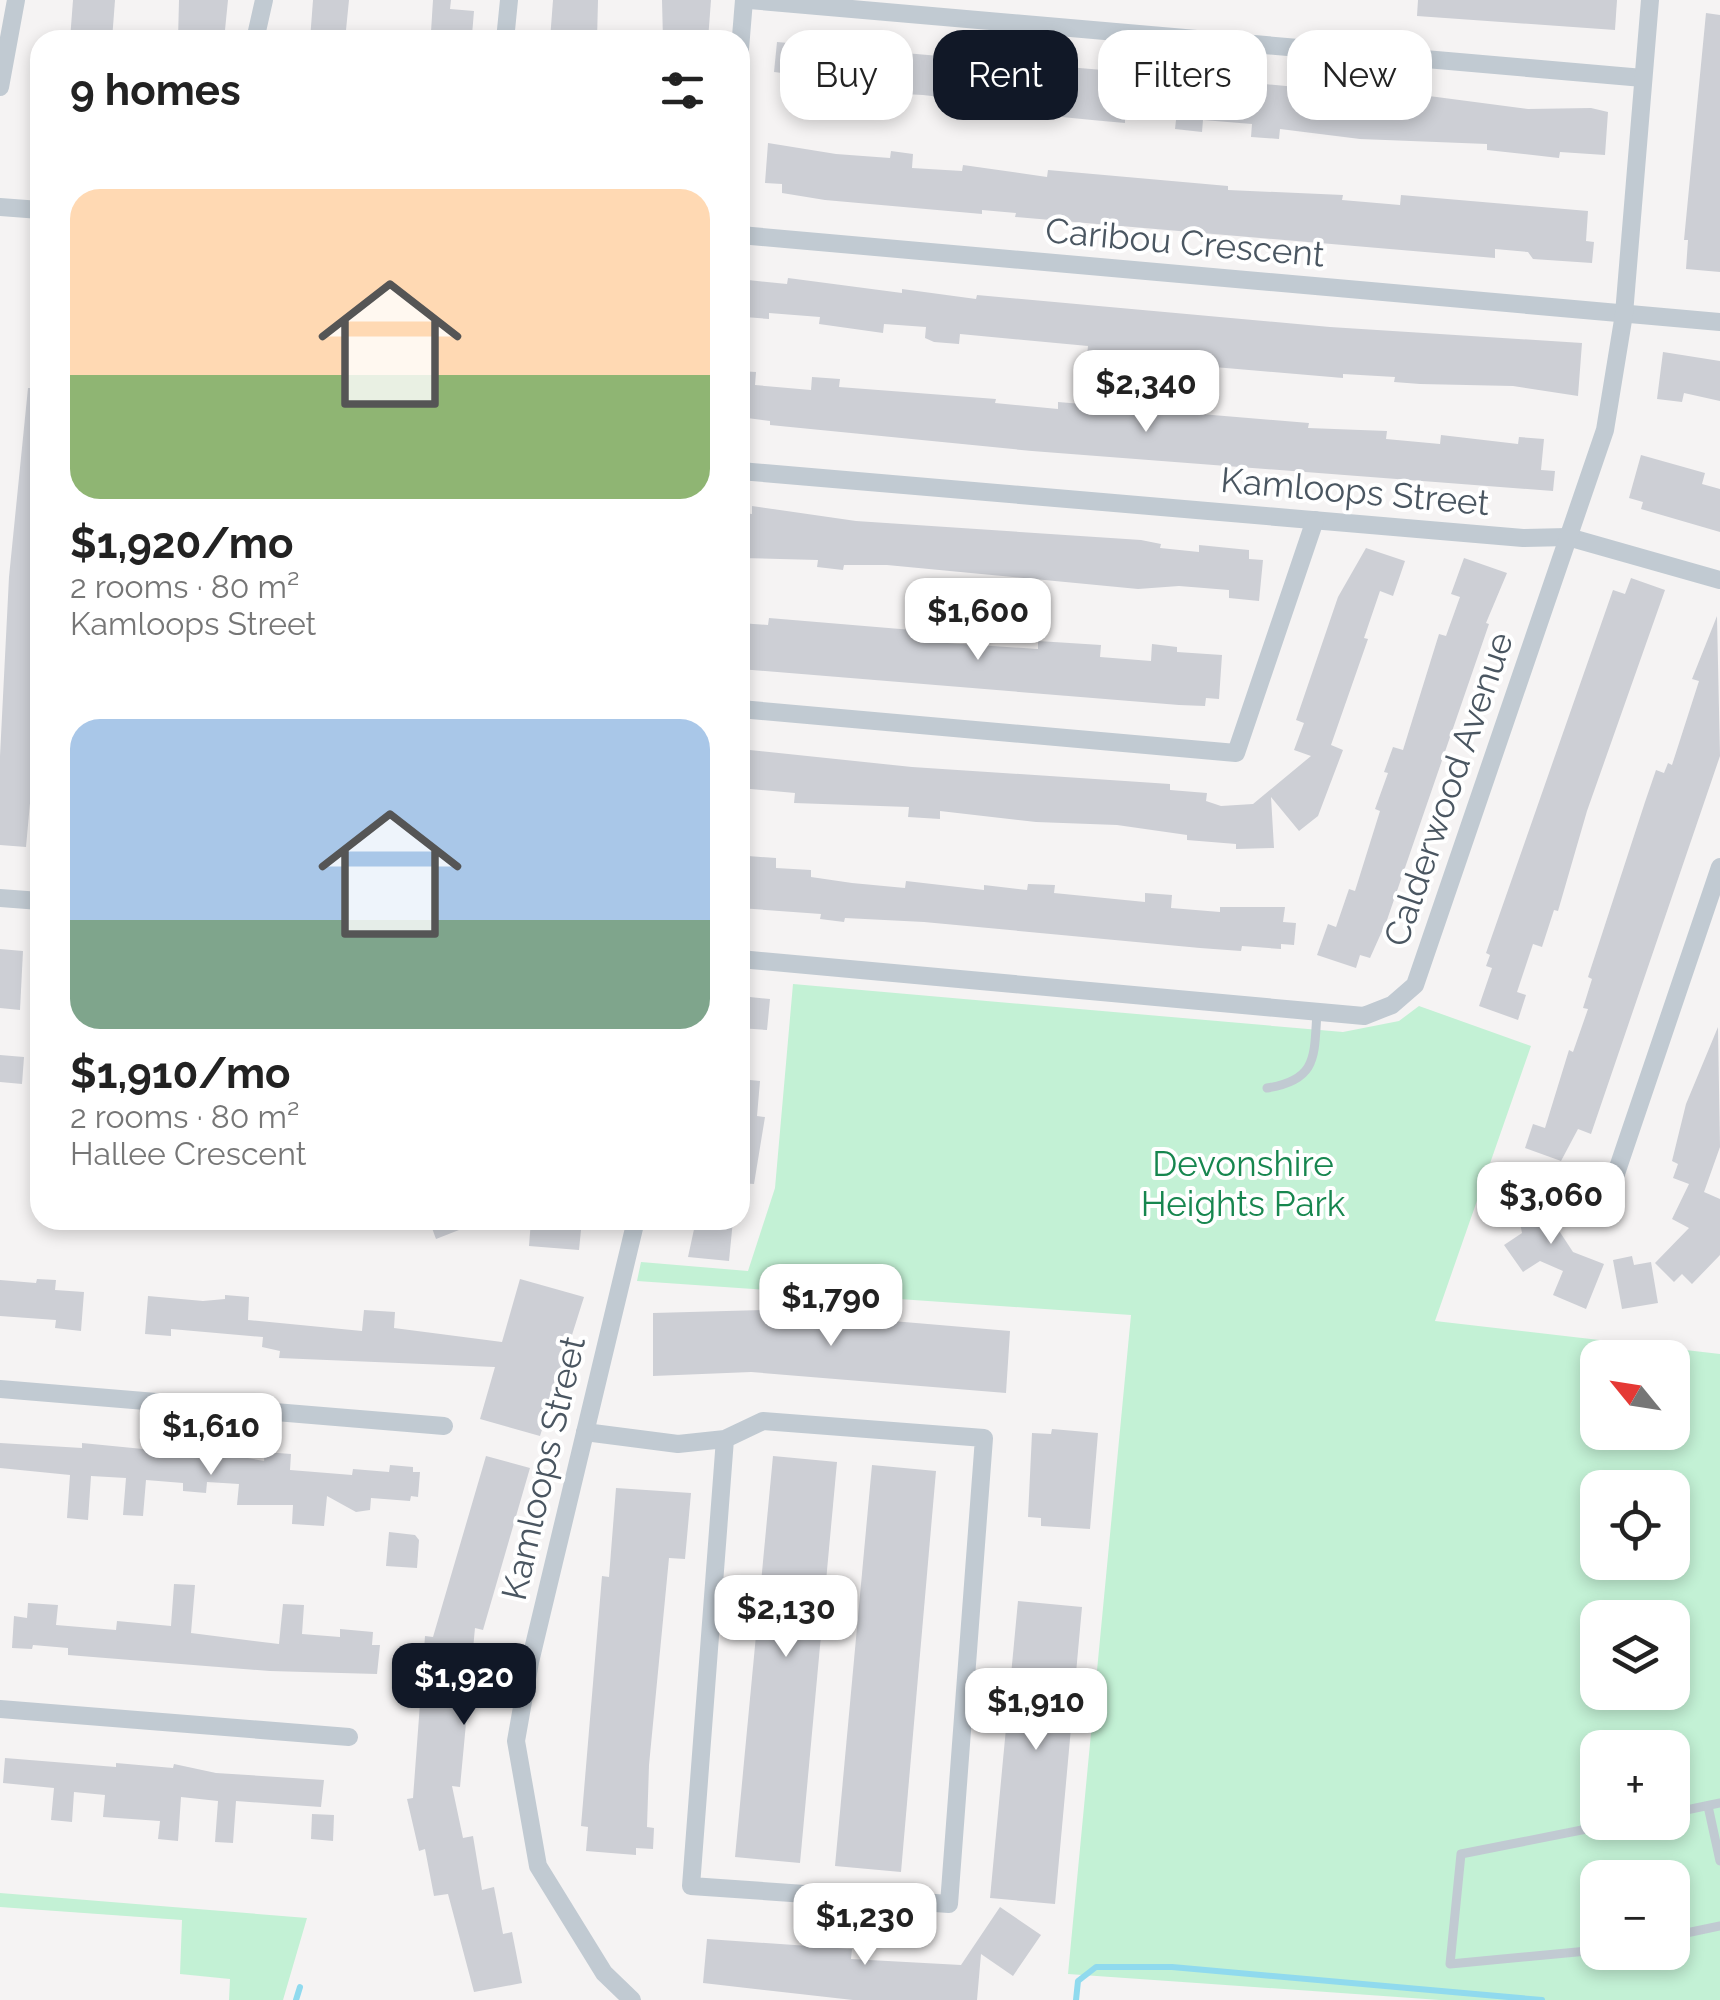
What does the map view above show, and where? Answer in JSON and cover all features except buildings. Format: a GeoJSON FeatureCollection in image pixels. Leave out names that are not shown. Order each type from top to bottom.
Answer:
{"type":"FeatureCollection","features":[{"type":"Feature","properties":{"kind":"street"},"geometry":{"type":"LineString","coordinates":[[0,87],[16,0]]}},
{"type":"Feature","properties":{"kind":"street"},"geometry":{"type":"LineString","coordinates":[[257,30],[264,0]]}},
{"type":"Feature","properties":{"kind":"street"},"geometry":{"type":"LineString","coordinates":[[506,30],[508,0]]}},
{"type":"Feature","properties":{"kind":"street"},"geometry":{"type":"LineString","coordinates":[[743,30],[747,0],[1644,78]]}},
{"type":"Feature","properties":{"kind":"street","name":"Calderwood Avenue"},"geometry":{"type":"LineString","coordinates":[[750,960],[1364,1016],[1392,1005],[1415,986],[1605,430],[1624,314],[1650,0]]}},
{"type":"Feature","properties":{"kind":"street"},"geometry":{"type":"LineString","coordinates":[[0,207],[30,209]]}},
{"type":"Feature","properties":{"kind":"street","name":"Caribou Crescent"},"geometry":{"type":"LineString","coordinates":[[750,236],[1720,322]]}},
{"type":"Feature","properties":{"kind":"street","name":"Kamloops Street"},"geometry":{"type":"LineString","coordinates":[[750,472],[1523,538],[1568,537],[1720,580]]}},
{"type":"Feature","properties":{"kind":"street"},"geometry":{"type":"LineString","coordinates":[[750,710],[1236,753],[1314,520]]}},
{"type":"Feature","properties":{"kind":"street"},"geometry":{"type":"LineString","coordinates":[[1607,1200],[1720,867]]}},
{"type":"Feature","properties":{"kind":"street"},"geometry":{"type":"LineString","coordinates":[[0,898],[30,900]]}},
{"type":"Feature","properties":{"kind":"street","name":"Kamloops Street"},"geometry":{"type":"LineString","coordinates":[[632,2000],[604,1973],[538,1866],[516,1741],[530,1662],[634,1230]]}},
{"type":"Feature","properties":{"kind":"street"},"geometry":{"type":"LineString","coordinates":[[0,1389],[444,1426]]}},
{"type":"Feature","properties":{"kind":"street"},"geometry":{"type":"LineString","coordinates":[[584,1432],[678,1444],[726,1439],[763,1421],[984,1438],[948,1904],[691,1886],[726,1439]]}},
{"type":"Feature","properties":{"kind":"street"},"geometry":{"type":"LineString","coordinates":[[0,1709],[349,1737]]}},
{"type":"Feature","properties":{"kind":"lane"},"geometry":{"type":"LineString","coordinates":[[1267,1088],[1291,1084],[1305,1074],[1314,1057],[1317,1012]]}},
{"type":"Feature","properties":{"kind":"lane"},"geometry":{"type":"LineString","coordinates":[[1690,1809],[1720,1803]]}},
{"type":"Feature","properties":{"kind":"lane"},"geometry":{"type":"LineString","coordinates":[[1708,1806],[1720,1861]]}},
{"type":"Feature","properties":{"kind":"lane"},"geometry":{"type":"LineString","coordinates":[[1580,1830],[1461,1854],[1450,1964],[1580,1952]]}},
{"type":"Feature","properties":{"kind":"lane"},"geometry":{"type":"LineString","coordinates":[[1690,1932],[1720,1926]]}},
{"type":"Feature","properties":{"kind":"green space","name":"Devonshire Heights Park"},"geometry":{"type":"Polygon","coordinates":[[[793,984],[1343,1032],[1399,1021],[1419,1006],[1531,1046],[1435,1321],[1599,1340],[1580,1340],[1580,1450],[1690,1450],[1690,1351],[1720,1354],[1720,2000],[1440,2000],[1068,1974],[1131,1315],[637,1281],[641,1262],[748,1271],[775,1188],[793,984]]]}},
{"type":"Feature","properties":{"kind":"green space"},"geometry":{"type":"Polygon","coordinates":[[[0,1893],[307,1918],[283,2000],[229,2000],[230,1979],[180,1974],[182,1920],[0,1907],[0,1893]]]}},
{"type":"Feature","properties":{"kind":"waterway"},"geometry":{"type":"LineString","coordinates":[[1076,2000],[1078,1981],[1096,1967],[1172,1967],[1542,2000]]}},
{"type":"Feature","properties":{"kind":"waterway"},"geometry":{"type":"LineString","coordinates":[[296,2000],[300,1987]]}}]}
